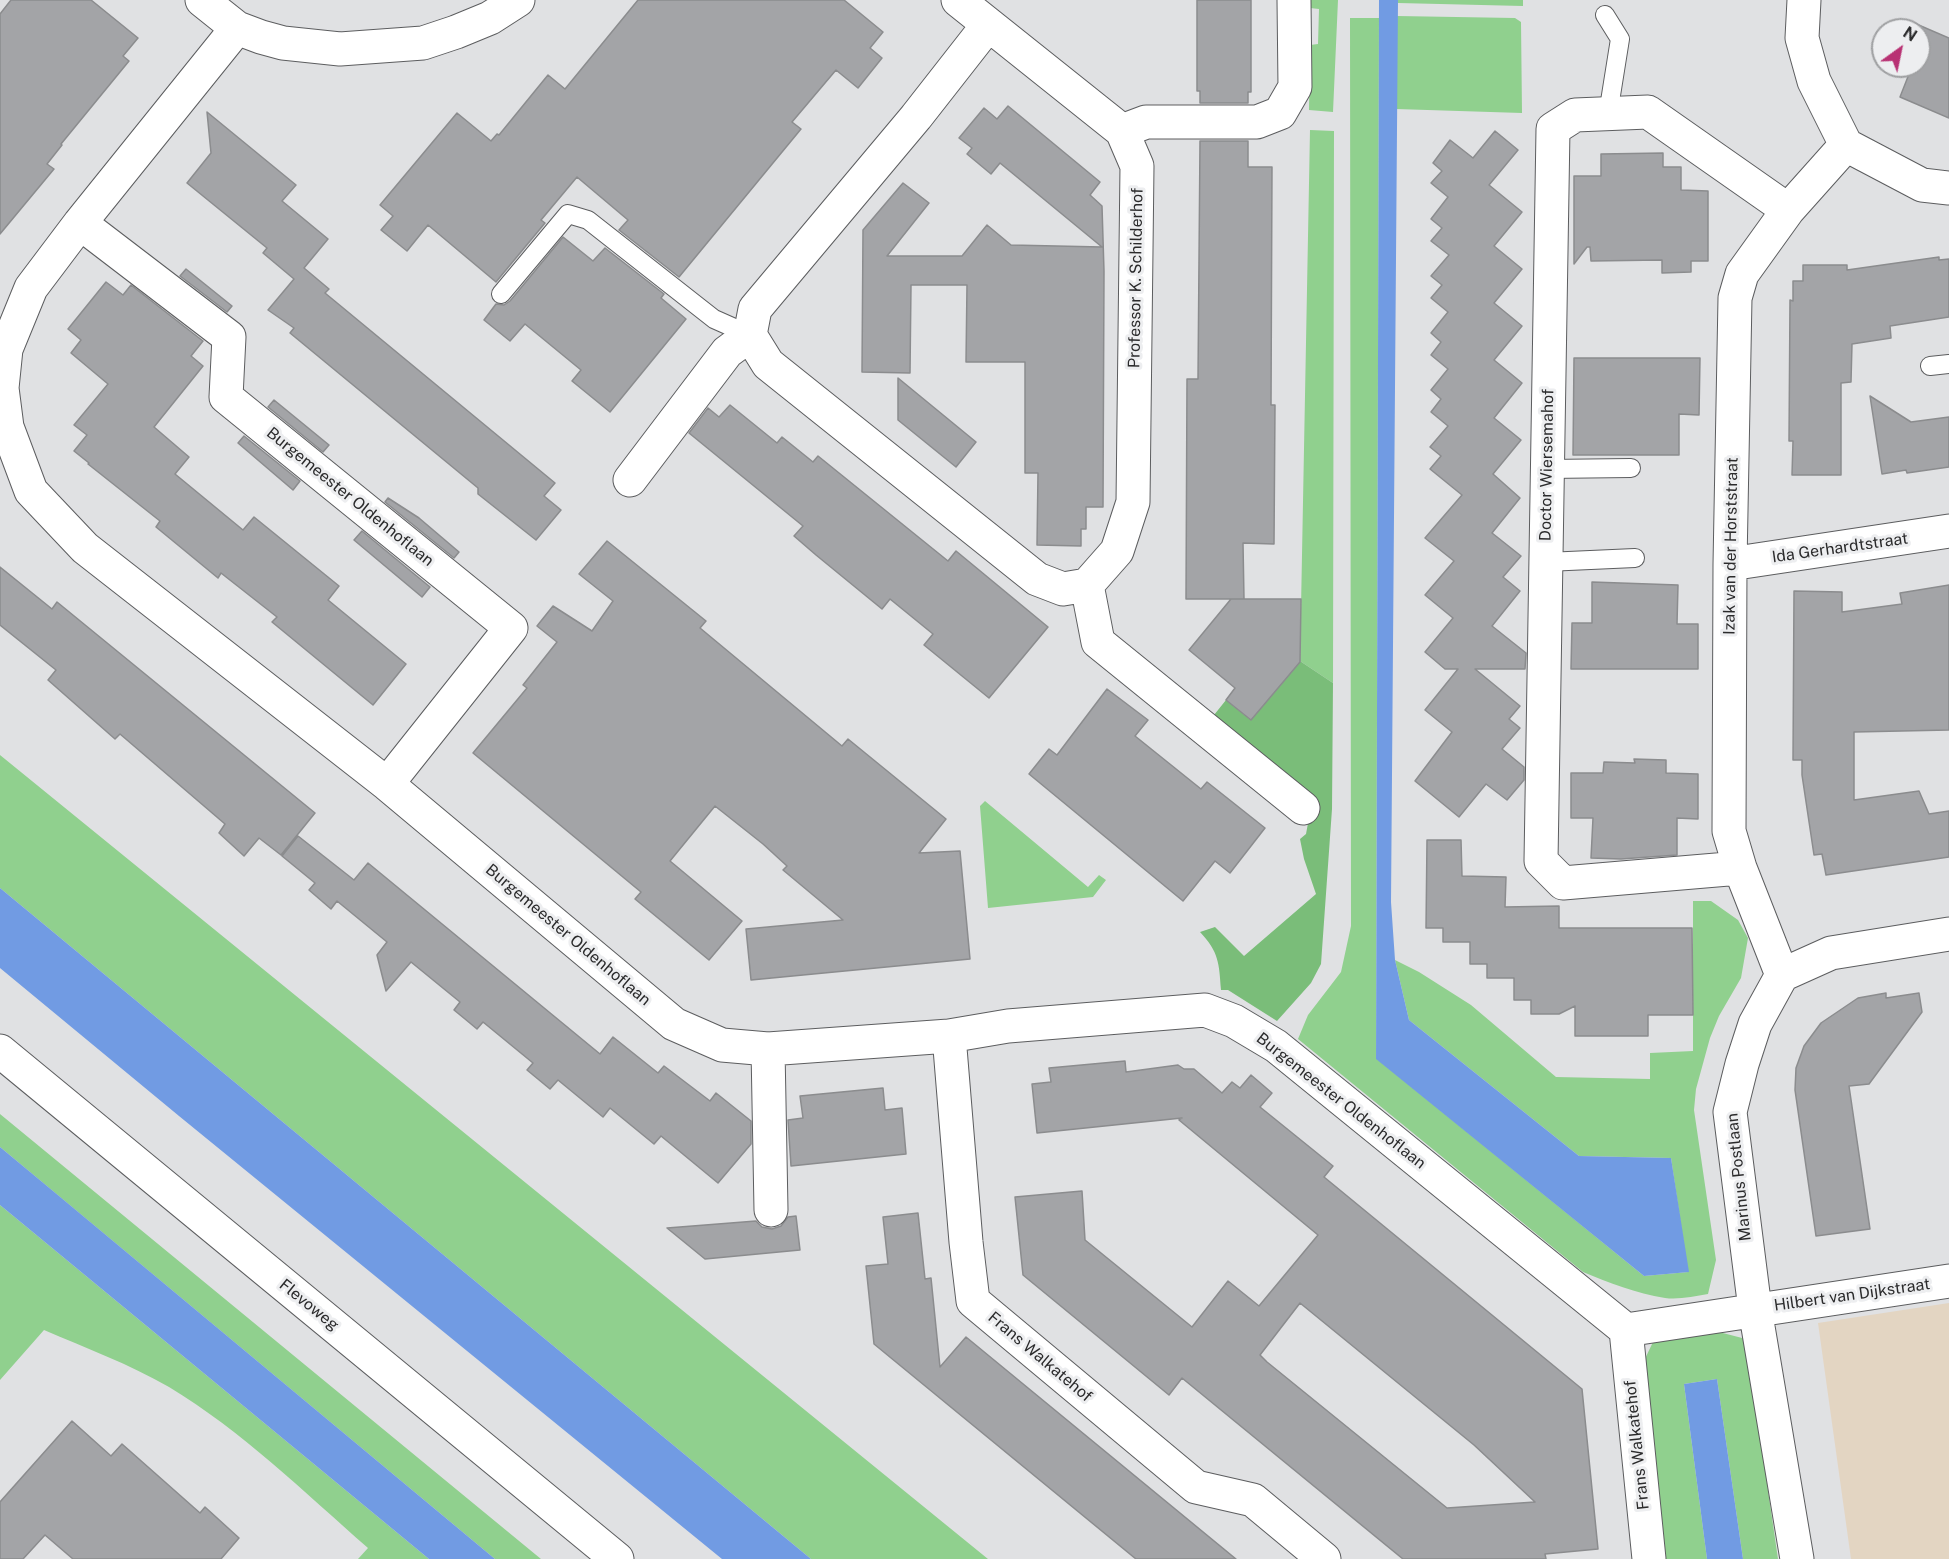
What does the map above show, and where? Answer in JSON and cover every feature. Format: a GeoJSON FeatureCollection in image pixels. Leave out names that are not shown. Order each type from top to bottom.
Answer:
{"type":"FeatureCollection","features":[{"type":"Feature","properties":{"kind":"street"},"geometry":{"type":"LineString","coordinates":[[202,0],[237,28],[261,37],[283,43],[340,49],[423,43],[490,18],[518,0]]}},
{"type":"Feature","properties":{"kind":"street","name":"Professor K. Schilderhof"},"geometry":{"type":"LineString","coordinates":[[958,0],[1122,131],[1137,165],[1133,502],[1117,551],[1087,585]]}},
{"type":"Feature","properties":{"kind":"street"},"geometry":{"type":"LineString","coordinates":[[1122,131],[1146,122],[1257,122],[1280,113],[1295,87],[1294,0]]}},
{"type":"Feature","properties":{"kind":"street"},"geometry":{"type":"LineString","coordinates":[[1804,0],[1802,38],[1814,81],[1846,145],[1922,185],[1949,188]]}},
{"type":"Feature","properties":{"kind":"street"},"geometry":{"type":"LineString","coordinates":[[630,480],[727,352],[750,335],[755,309],[916,117],[988,25]]}},
{"type":"Feature","properties":{"kind":"street","name":"Burgemeester Oldenhoflaan"},"geometry":{"type":"LineString","coordinates":[[237,28],[80,223],[32,288],[6,349],[1,388],[7,427],[31,491],[86,548],[387,784],[674,1024],[722,1045],[768,1049],[949,1035],[1008,1026],[1205,1010],[1234,1021],[1276,1046],[1626,1330]]}},
{"type":"Feature","properties":{"kind":"street","name":"Doctor Wiersemahof"},"geometry":{"type":"LineString","coordinates":[[1740,867],[1563,883],[1541,861],[1553,129],[1575,115],[1648,112],[1788,210]]}},
{"type":"Feature","properties":{"kind":"street","name":"Izak van der Horststraat"},"geometry":{"type":"LineString","coordinates":[[1782,975],[1740,867],[1729,831],[1730,564],[1735,298],[1742,274],[1788,210],[1846,145]]}},
{"type":"Feature","properties":{"kind":"street","name":"Burgemeester Oldenhoflaan"},"geometry":{"type":"LineString","coordinates":[[80,223],[229,337],[226,397],[511,628],[387,784]]}},
{"type":"Feature","properties":{"kind":"street"},"geometry":{"type":"LineString","coordinates":[[750,335],[768,364],[1037,579],[1063,590],[1087,585],[1098,642],[1303,808]]}},
{"type":"Feature","properties":{"kind":"street","name":"Ida Gerhardtstraat"},"geometry":{"type":"LineString","coordinates":[[1730,564],[1949,531]]}},
{"type":"Feature","properties":{"kind":"street"},"geometry":{"type":"LineString","coordinates":[[1782,975],[1831,953],[1949,934]]}},
{"type":"Feature","properties":{"kind":"street","name":"Marinus Postlaan"},"geometry":{"type":"LineString","coordinates":[[1782,975],[1755,1024],[1730,1112],[1755,1309],[1797,1559]]}},
{"type":"Feature","properties":{"kind":"street","name":"Frans Walkatehof"},"geometry":{"type":"LineString","coordinates":[[949,1035],[973,1300],[1196,1487],[1253,1500],[1324,1559]]}},
{"type":"Feature","properties":{"kind":"street"},"geometry":{"type":"LineString","coordinates":[[768,1049],[771,1210]]}},
{"type":"Feature","properties":{"kind":"street","name":"Flevoweg"},"geometry":{"type":"LineString","coordinates":[[0,1051],[617,1559]]}},
{"type":"Feature","properties":{"kind":"street","name":"Hilbert van Dijkstraat"},"geometry":{"type":"LineString","coordinates":[[1755,1309],[1949,1281]]}},
{"type":"Feature","properties":{"kind":"street"},"geometry":{"type":"LineString","coordinates":[[1626,1330],[1755,1309]]}},
{"type":"Feature","properties":{"kind":"street","name":"Frans Walkatehof"},"geometry":{"type":"LineString","coordinates":[[1626,1330],[1649,1559]]}},
{"type":"Feature","properties":{"kind":"lane"},"geometry":{"type":"LineString","coordinates":[[1605,15],[1620,39],[1608,114]]}},
{"type":"Feature","properties":{"kind":"lane"},"geometry":{"type":"LineString","coordinates":[[501,294],[568,214],[588,220],[714,319],[750,335]]}},
{"type":"Feature","properties":{"kind":"lane"},"geometry":{"type":"LineString","coordinates":[[1930,366],[1949,364]]}},
{"type":"Feature","properties":{"kind":"lane"},"geometry":{"type":"LineString","coordinates":[[1547,469],[1631,468]]}},
{"type":"Feature","properties":{"kind":"lane"},"geometry":{"type":"LineString","coordinates":[[1546,562],[1635,558]]}},
{"type":"Feature","properties":{"kind":"shaded area"},"geometry":{"type":"Polygon","coordinates":[[[1949,1303],[1949,1559],[1851,1559],[1818,1323],[1949,1303]]]}},
{"type":"Feature","properties":{"kind":"green space"},"geometry":{"type":"Polygon","coordinates":[[[1311,0],[1338,0],[1333,112],[1309,110],[1310,45],[1318,44],[1319,9],[1310,8],[1311,0]]]}},
{"type":"Feature","properties":{"kind":"green space"},"geometry":{"type":"Polygon","coordinates":[[[1398,0],[1523,0],[1523,6],[1398,3],[1398,0]]]}},
{"type":"Feature","properties":{"kind":"green space"},"geometry":{"type":"Polygon","coordinates":[[[1397,16],[1515,18],[1521,22],[1522,113],[1396,109],[1397,16]]]}},
{"type":"Feature","properties":{"kind":"green space"},"geometry":{"type":"Polygon","coordinates":[[[1350,18],[1379,18],[1376,1058],[1644,1276],[1688,1272],[1671,1158],[1579,1156],[1409,1020],[1395,960],[1419,972],[1471,1005],[1556,1077],[1650,1079],[1650,1053],[1693,1051],[1693,901],[1711,901],[1738,920],[1748,938],[1741,978],[1719,1016],[1710,1038],[1696,1089],[1694,1110],[1716,1260],[1708,1294],[1665,1298],[1623,1287],[1583,1272],[1298,1039],[1308,1015],[1341,972],[1351,926],[1350,18]]]}},
{"type":"Feature","properties":{"kind":"green space"},"geometry":{"type":"Polygon","coordinates":[[[1310,130],[1334,131],[1333,683],[1300,661],[1310,130]]]}},
{"type":"Feature","properties":{"kind":"green space"},"geometry":{"type":"Polygon","coordinates":[[[1300,661],[1333,683],[1332,809],[1321,964],[1311,983],[1277,1021],[1228,990],[1221,990],[1217,958],[1200,932],[1215,927],[1244,956],[1316,894],[1300,839],[1306,834],[1313,796],[1214,715],[1226,700],[1251,720],[1300,661]]]}},
{"type":"Feature","properties":{"kind":"green space"},"geometry":{"type":"Polygon","coordinates":[[[0,755],[988,1559],[811,1559],[0,888],[0,755]]]}},
{"type":"Feature","properties":{"kind":"green space"},"geometry":{"type":"Polygon","coordinates":[[[985,801],[1088,887],[1099,875],[1106,880],[1093,897],[988,908],[980,806],[985,801]]]}},
{"type":"Feature","properties":{"kind":"green space"},"geometry":{"type":"Polygon","coordinates":[[[0,1114],[541,1559],[495,1559],[0,1147],[0,1114]]]}},
{"type":"Feature","properties":{"kind":"green space"},"geometry":{"type":"Polygon","coordinates":[[[0,1205],[429,1559],[358,1559],[368,1548],[272,1463],[196,1404],[154,1379],[44,1330],[0,1380],[0,1205]]]}},
{"type":"Feature","properties":{"kind":"green space"},"geometry":{"type":"Polygon","coordinates":[[[1715,1331],[1746,1339],[1778,1559],[1743,1559],[1717,1379],[1684,1384],[1707,1559],[1666,1559],[1642,1365],[1653,1342],[1715,1331]]]}},
{"type":"Feature","properties":{"kind":"water"},"geometry":{"type":"Polygon","coordinates":[[[1379,0],[1398,0],[1391,902],[1395,960],[1409,1020],[1579,1156],[1671,1158],[1689,1272],[1644,1276],[1376,1059],[1379,0]]]}},
{"type":"Feature","properties":{"kind":"water"},"geometry":{"type":"Polygon","coordinates":[[[0,888],[811,1559],[722,1559],[0,968],[0,888]]]}},
{"type":"Feature","properties":{"kind":"water"},"geometry":{"type":"Polygon","coordinates":[[[0,1147],[495,1559],[429,1559],[0,1205],[0,1147]]]}},
{"type":"Feature","properties":{"kind":"water"},"geometry":{"type":"Polygon","coordinates":[[[1717,1379],[1743,1559],[1707,1559],[1684,1384],[1717,1379]]]}},
{"type":"Feature","properties":{"kind":"building"},"geometry":{"type":"Polygon","coordinates":[[[11,0],[91,0],[138,38],[123,56],[129,61],[47,164],[54,169],[0,234],[0,14],[11,0]]]}},
{"type":"Feature","properties":{"kind":"building"},"geometry":{"type":"Polygon","coordinates":[[[638,0],[844,0],[883,32],[870,48],[882,58],[858,88],[836,70],[792,122],[801,129],[679,277],[619,230],[628,220],[577,177],[541,220],[545,223],[496,282],[428,225],[407,251],[381,230],[393,216],[380,205],[457,113],[491,141],[497,134],[499,135],[548,75],[565,89],[638,0]]]}},
{"type":"Feature","properties":{"kind":"building"},"geometry":{"type":"Polygon","coordinates":[[[1197,0],[1251,0],[1251,92],[1248,92],[1248,103],[1200,103],[1200,91],[1197,91],[1197,0]]]}},
{"type":"Feature","properties":{"kind":"building"},"geometry":{"type":"Polygon","coordinates":[[[1931,30],[1949,38],[1949,118],[1900,97],[1907,78],[1931,78],[1931,30]]]}},
{"type":"Feature","properties":{"kind":"building"},"geometry":{"type":"Polygon","coordinates":[[[1008,106],[1100,182],[1090,195],[1102,206],[1103,507],[1086,507],[1086,529],[1081,529],[1081,546],[1037,545],[1038,473],[1025,473],[1025,362],[966,362],[967,285],[911,285],[910,373],[862,372],[863,230],[903,183],[929,203],[887,256],[962,256],[987,225],[1011,245],[1102,247],[1000,163],[991,174],[967,154],[972,148],[959,138],[984,108],[997,119],[1008,106]]]}},
{"type":"Feature","properties":{"kind":"building"},"geometry":{"type":"Polygon","coordinates":[[[207,112],[296,185],[282,201],[328,239],[304,268],[329,289],[325,293],[555,483],[544,496],[561,510],[536,540],[478,494],[478,488],[290,333],[294,328],[268,310],[294,279],[263,253],[267,248],[187,183],[211,153],[207,112]]]}},
{"type":"Feature","properties":{"kind":"building"},"geometry":{"type":"Polygon","coordinates":[[[1495,131],[1518,150],[1489,185],[1522,212],[1494,246],[1522,269],[1494,303],[1522,326],[1494,360],[1522,383],[1494,418],[1521,440],[1493,474],[1520,498],[1492,533],[1521,556],[1503,577],[1520,591],[1492,626],[1526,653],[1525,669],[1475,669],[1520,706],[1509,719],[1520,728],[1502,749],[1524,767],[1524,780],[1507,800],[1486,784],[1459,817],[1415,781],[1452,732],[1425,710],[1458,669],[1445,669],[1425,652],[1453,618],[1425,595],[1454,561],[1425,538],[1462,495],[1430,469],[1441,456],[1430,447],[1448,426],[1431,412],[1441,399],[1431,390],[1448,369],[1431,355],[1441,342],[1431,333],[1448,312],[1431,298],[1442,285],[1431,276],[1449,255],[1431,241],[1442,228],[1431,219],[1448,197],[1431,183],[1442,171],[1433,163],[1450,140],[1473,158],[1495,131]]]}},
{"type":"Feature","properties":{"kind":"building"},"geometry":{"type":"Polygon","coordinates":[[[1200,141],[1248,141],[1248,167],[1272,167],[1271,405],[1275,405],[1274,544],[1243,543],[1244,599],[1186,599],[1187,379],[1198,379],[1200,141]]]}},
{"type":"Feature","properties":{"kind":"building"},"geometry":{"type":"Polygon","coordinates":[[[1663,153],[1663,167],[1681,167],[1681,190],[1708,191],[1708,261],[1691,261],[1691,272],[1662,273],[1662,260],[1591,261],[1590,247],[1587,247],[1574,264],[1574,176],[1601,176],[1601,154],[1663,153]]]}},
{"type":"Feature","properties":{"kind":"building"},"geometry":{"type":"Polygon","coordinates":[[[563,237],[593,261],[605,248],[664,294],[661,298],[686,319],[610,412],[572,381],[581,370],[525,324],[510,341],[484,320],[496,304],[504,305],[510,301],[563,237]]]}},
{"type":"Feature","properties":{"kind":"building"},"geometry":{"type":"Polygon","coordinates":[[[1939,257],[1939,260],[1949,259],[1949,317],[1890,326],[1891,338],[1852,344],[1851,382],[1841,383],[1841,475],[1792,475],[1793,441],[1789,441],[1790,300],[1793,301],[1793,281],[1803,281],[1803,265],[1847,265],[1847,270],[1939,257]]]}},
{"type":"Feature","properties":{"kind":"building"},"geometry":{"type":"Polygon","coordinates":[[[186,269],[232,306],[227,312],[180,276],[186,269]]]}},
{"type":"Feature","properties":{"kind":"building"},"geometry":{"type":"Polygon","coordinates":[[[106,282],[123,295],[131,285],[203,341],[191,356],[203,366],[154,427],[189,457],[175,474],[243,530],[254,517],[339,586],[328,600],[406,664],[373,705],[272,622],[277,617],[221,573],[218,578],[156,527],[160,521],[74,451],[87,435],[74,425],[108,384],[71,353],[81,340],[68,329],[106,282]]]}},
{"type":"Feature","properties":{"kind":"building"},"geometry":{"type":"Polygon","coordinates":[[[1574,358],[1700,358],[1699,415],[1679,414],[1679,455],[1573,455],[1574,358]]]}},
{"type":"Feature","properties":{"kind":"building"},"geometry":{"type":"Polygon","coordinates":[[[898,378],[976,442],[956,467],[898,420],[898,378]]]}},
{"type":"Feature","properties":{"kind":"building"},"geometry":{"type":"Polygon","coordinates":[[[1870,396],[1911,422],[1949,417],[1949,467],[1882,474],[1870,396]]]}},
{"type":"Feature","properties":{"kind":"building"},"geometry":{"type":"Polygon","coordinates":[[[274,400],[329,445],[323,452],[268,407],[274,400]]]}},
{"type":"Feature","properties":{"kind":"building"},"geometry":{"type":"Polygon","coordinates":[[[730,405],[777,443],[782,437],[813,462],[818,456],[948,561],[956,551],[1048,627],[989,698],[924,645],[933,634],[890,599],[882,609],[816,555],[794,536],[803,526],[689,433],[708,408],[719,417],[730,405]]]}},
{"type":"Feature","properties":{"kind":"building"},"geometry":{"type":"Polygon","coordinates":[[[244,436],[300,481],[293,490],[238,443],[244,436]]]}},
{"type":"Feature","properties":{"kind":"building"},"geometry":{"type":"Polygon","coordinates":[[[388,498],[419,518],[459,552],[454,558],[385,502],[388,498]]]}},
{"type":"Feature","properties":{"kind":"building"},"geometry":{"type":"Polygon","coordinates":[[[362,531],[430,587],[422,597],[354,540],[362,531]]]}},
{"type":"Feature","properties":{"kind":"building"},"geometry":{"type":"Polygon","coordinates":[[[607,541],[706,621],[700,628],[842,746],[848,739],[946,819],[919,853],[960,851],[970,959],[751,980],[746,929],[843,920],[783,870],[787,866],[763,844],[715,806],[670,861],[742,921],[709,960],[635,899],[641,892],[473,753],[527,688],[523,685],[557,642],[537,626],[553,606],[592,631],[613,601],[579,574],[607,541]]]}},
{"type":"Feature","properties":{"kind":"building"},"geometry":{"type":"Polygon","coordinates":[[[0,567],[52,609],[57,602],[315,813],[281,855],[259,838],[244,856],[219,833],[225,824],[120,734],[115,739],[48,680],[56,670],[0,625],[0,567]]]}},
{"type":"Feature","properties":{"kind":"building"},"geometry":{"type":"Polygon","coordinates":[[[1592,582],[1678,585],[1677,624],[1698,624],[1698,669],[1571,669],[1572,623],[1592,623],[1592,582]]]}},
{"type":"Feature","properties":{"kind":"building"},"geometry":{"type":"Polygon","coordinates":[[[1949,585],[1949,730],[1854,732],[1854,800],[1919,791],[1929,814],[1949,811],[1949,857],[1826,875],[1822,854],[1814,855],[1802,775],[1802,760],[1793,760],[1794,591],[1842,592],[1842,612],[1902,604],[1900,593],[1949,585]]]}},
{"type":"Feature","properties":{"kind":"building"},"geometry":{"type":"Polygon","coordinates":[[[1231,599],[1301,599],[1300,662],[1251,720],[1226,700],[1235,688],[1189,650],[1231,599]]]}},
{"type":"Feature","properties":{"kind":"building"},"geometry":{"type":"Polygon","coordinates":[[[1107,689],[1148,720],[1135,736],[1201,789],[1207,782],[1265,828],[1230,873],[1215,861],[1183,901],[1029,774],[1049,749],[1057,755],[1107,689]]]}},
{"type":"Feature","properties":{"kind":"building"},"geometry":{"type":"Polygon","coordinates":[[[1634,759],[1666,760],[1666,773],[1698,774],[1698,819],[1677,818],[1677,855],[1621,859],[1591,858],[1593,818],[1571,818],[1571,773],[1603,773],[1604,762],[1635,763],[1634,759]]]}},
{"type":"Feature","properties":{"kind":"building"},"geometry":{"type":"Polygon","coordinates":[[[298,836],[354,880],[368,863],[600,1054],[613,1037],[658,1073],[664,1066],[710,1101],[716,1093],[751,1121],[751,1144],[718,1183],[661,1136],[654,1144],[610,1108],[603,1117],[558,1080],[550,1089],[527,1070],[533,1063],[483,1022],[477,1029],[454,1010],[460,1002],[411,962],[386,991],[377,955],[387,942],[337,901],[331,909],[309,890],[315,883],[282,856],[298,836]]]}},
{"type":"Feature","properties":{"kind":"building"},"geometry":{"type":"Polygon","coordinates":[[[1427,840],[1461,840],[1462,876],[1506,877],[1505,907],[1559,906],[1559,928],[1692,928],[1693,1015],[1648,1015],[1648,1036],[1575,1036],[1575,1006],[1559,1014],[1531,1014],[1531,1000],[1514,1000],[1514,978],[1487,978],[1487,964],[1470,964],[1470,942],[1443,942],[1443,928],[1426,928],[1427,840]]]}},
{"type":"Feature","properties":{"kind":"building"},"geometry":{"type":"Polygon","coordinates":[[[1886,993],[1886,998],[1919,993],[1922,1012],[1869,1084],[1849,1086],[1870,1229],[1816,1236],[1795,1090],[1796,1068],[1804,1046],[1821,1023],[1858,998],[1886,993]]]}},
{"type":"Feature","properties":{"kind":"building"},"geometry":{"type":"Polygon","coordinates":[[[1125,1061],[1126,1072],[1178,1065],[1184,1069],[1194,1069],[1222,1093],[1232,1082],[1240,1088],[1251,1075],[1272,1093],[1260,1107],[1333,1166],[1324,1177],[1582,1389],[1598,1549],[1545,1554],[1546,1559],[1403,1559],[1182,1378],[1169,1395],[1023,1275],[1015,1197],[1082,1191],[1085,1240],[1192,1327],[1228,1281],[1259,1306],[1318,1235],[1179,1120],[1182,1118],[1037,1133],[1032,1084],[1051,1082],[1049,1068],[1125,1061]],[[1300,1303],[1260,1355],[1447,1508],[1535,1502],[1474,1445],[1300,1303]]]}},
{"type":"Feature","properties":{"kind":"building"},"geometry":{"type":"Polygon","coordinates":[[[883,1088],[885,1110],[902,1108],[906,1154],[791,1166],[788,1120],[803,1118],[800,1096],[883,1088]]]}},
{"type":"Feature","properties":{"kind":"building"},"geometry":{"type":"Polygon","coordinates":[[[918,1213],[925,1279],[931,1278],[940,1367],[966,1337],[1236,1559],[1136,1559],[874,1344],[866,1266],[888,1264],[883,1217],[918,1213]]]}},
{"type":"Feature","properties":{"kind":"building"},"geometry":{"type":"Polygon","coordinates":[[[796,1216],[800,1250],[705,1259],[667,1228],[756,1221],[762,1227],[772,1229],[781,1226],[788,1217],[796,1216]]]}},
{"type":"Feature","properties":{"kind":"building"},"geometry":{"type":"Polygon","coordinates":[[[72,1421],[111,1456],[122,1444],[200,1513],[205,1507],[239,1538],[221,1559],[73,1559],[45,1535],[23,1559],[0,1559],[0,1502],[72,1421]]]}}]}
